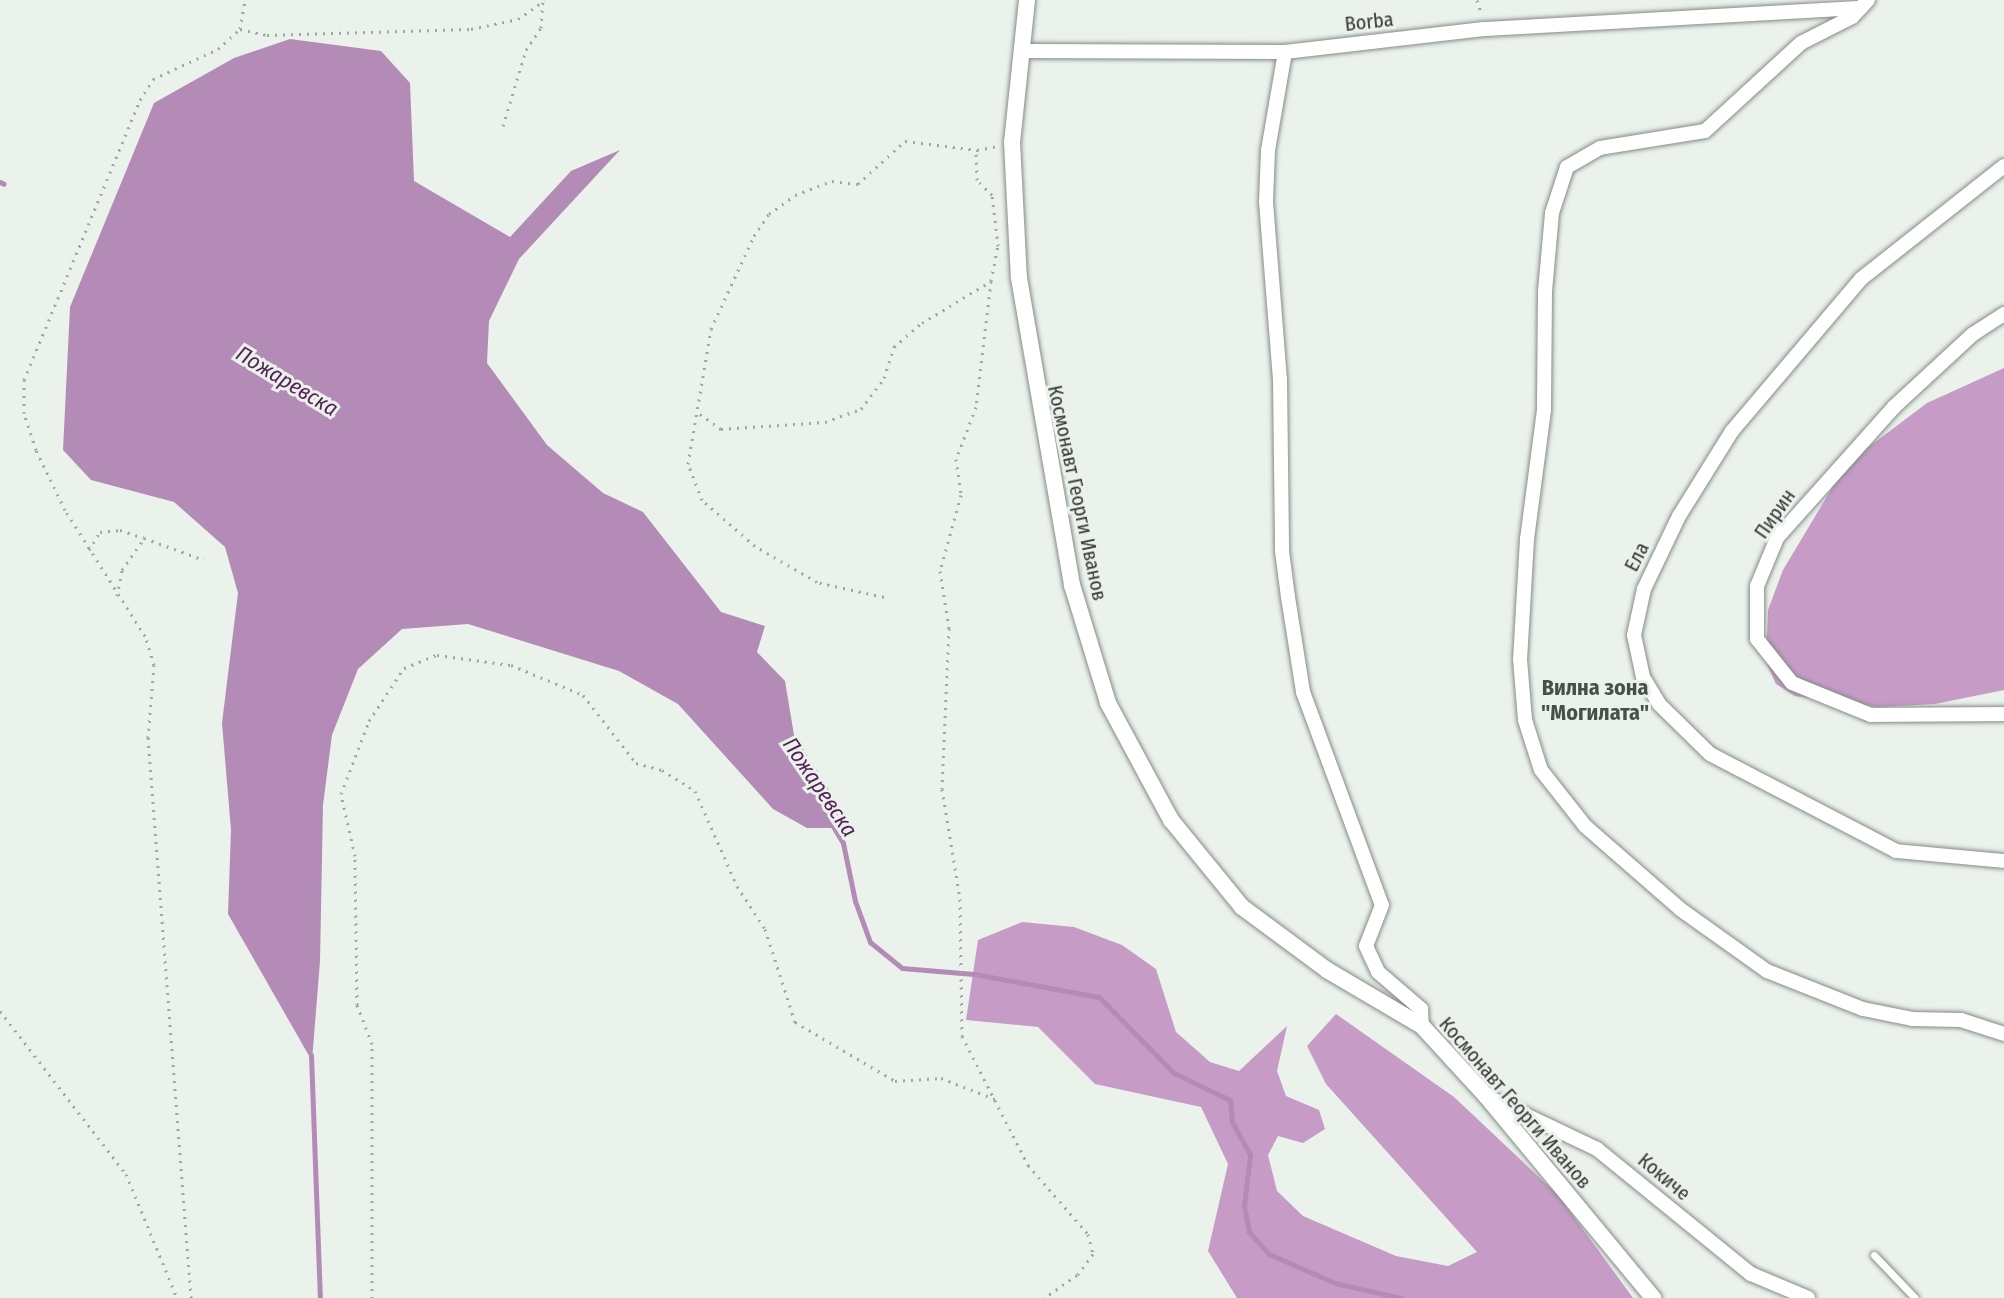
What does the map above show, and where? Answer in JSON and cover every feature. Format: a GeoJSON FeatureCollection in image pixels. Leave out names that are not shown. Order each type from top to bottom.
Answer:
{"type":"FeatureCollection","features":[{"type":"Feature","properties":{"kind":"street","name":"Космонавт Георги Иванов"},"geometry":{"type":"LineString","coordinates":[[1027,0],[1012,142],[1014,228],[1032,376],[1072,585],[1108,703],[1171,820],[1242,907],[1327,970],[1422,1026],[1487,1097],[1653,1298]]}},
{"type":"Feature","properties":{"kind":"street","name":"Borba"},"geometry":{"type":"LineString","coordinates":[[1022,51],[1285,52],[1484,29],[1866,4]]}},
{"type":"Feature","properties":{"kind":"street"},"geometry":{"type":"LineString","coordinates":[[1866,4],[1801,43],[1705,131],[1600,148],[1567,167],[1552,213],[1545,292],[1544,410],[1527,539],[1520,659],[1525,720],[1541,770],[1585,826],[1680,909],[1767,971],[1863,1009],[1912,1019],[1961,1020],[2004,1034]]}},
{"type":"Feature","properties":{"kind":"street"},"geometry":{"type":"LineString","coordinates":[[1285,52],[1268,150],[1266,202],[1280,379],[1282,551],[1303,692],[1382,905],[1366,946],[1378,972],[1421,1009],[1422,1026]]}},
{"type":"Feature","properties":{"kind":"street","name":"Ела"},"geometry":{"type":"LineString","coordinates":[[2004,166],[1861,279],[1732,431],[1679,516],[1644,589],[1634,635],[1643,677],[1659,704],[1710,754],[1896,851],[2004,861]]}},
{"type":"Feature","properties":{"kind":"street","name":"Пирин"},"geometry":{"type":"LineString","coordinates":[[2004,314],[1973,334],[1894,407],[1777,538],[1757,586],[1757,639],[1792,683],[1871,715],[2004,714]]}},
{"type":"Feature","properties":{"kind":"street","name":"Кокиче"},"geometry":{"type":"LineString","coordinates":[[1487,1097],[1597,1149],[1751,1274],[1808,1298]]}},
{"type":"Feature","properties":{"kind":"lane"},"geometry":{"type":"LineString","coordinates":[[1874,1255],[1915,1298]]}},
{"type":"Feature","properties":{"kind":"path"},"geometry":{"type":"LineString","coordinates":[[191,1298],[148,738],[154,665],[145,636],[89,550],[36,450],[24,413],[24,380],[153,79],[218,49],[240,29],[245,0]]}},
{"type":"Feature","properties":{"kind":"path"},"geometry":{"type":"LineString","coordinates":[[240,29],[267,35],[471,29],[518,19],[544,0]]}},
{"type":"Feature","properties":{"kind":"path"},"geometry":{"type":"LineString","coordinates":[[503,126],[526,50],[541,28],[544,0]]}},
{"type":"Feature","properties":{"kind":"path"},"geometry":{"type":"LineString","coordinates":[[884,597],[817,582],[755,546],[702,500],[688,464],[700,414],[711,329],[730,282],[769,214],[795,195],[832,181],[858,184],[871,177],[905,141],[977,150],[1012,142]]}},
{"type":"Feature","properties":{"kind":"path"},"geometry":{"type":"LineString","coordinates":[[977,150],[973,160],[977,180],[992,195],[998,246],[976,407],[956,459],[961,495],[940,571],[949,628],[942,789],[960,899],[962,1036],[1028,1165],[1088,1234],[1093,1254],[1077,1275],[1044,1298]]}},
{"type":"Feature","properties":{"kind":"path"},"geometry":{"type":"LineString","coordinates":[[700,414],[721,429],[825,422],[861,409],[884,378],[894,347],[922,323],[991,281]]}},
{"type":"Feature","properties":{"kind":"path"},"geometry":{"type":"LineString","coordinates":[[89,550],[100,532],[120,530],[204,560]]}},
{"type":"Feature","properties":{"kind":"path"},"geometry":{"type":"LineString","coordinates":[[117,596],[122,570],[144,538]]}},
{"type":"Feature","properties":{"kind":"path"},"geometry":{"type":"LineString","coordinates":[[372,1298],[372,1044],[357,1005],[355,856],[341,794],[369,721],[404,668],[437,655],[511,665],[583,695],[636,763],[662,770],[695,791],[737,886],[765,929],[795,1022],[895,1081],[941,1078],[997,1100]]}},
{"type":"Feature","properties":{"kind":"path"},"geometry":{"type":"LineString","coordinates":[[0,1011],[126,1174],[177,1298]]}},
{"type":"Feature","properties":{"kind":"shaded area"},"geometry":{"type":"Polygon","coordinates":[[[2004,368],[2004,690],[1935,704],[1879,707],[1795,696],[1776,684],[1766,662],[1768,610],[1783,570],[1832,488],[1854,458],[1927,403],[2004,368]]]}},
{"type":"Feature","properties":{"kind":"shaded area"},"geometry":{"type":"Polygon","coordinates":[[[1022,922],[1074,927],[1122,945],[1156,969],[1176,1032],[1210,1062],[1239,1071],[1287,1026],[1277,1071],[1286,1096],[1319,1110],[1325,1129],[1303,1143],[1278,1136],[1268,1155],[1277,1191],[1303,1216],[1396,1256],[1448,1266],[1477,1252],[1326,1084],[1307,1046],[1336,1014],[1454,1097],[1558,1195],[1633,1298],[1237,1298],[1208,1251],[1228,1164],[1201,1107],[1095,1084],[1038,1027],[966,1020],[978,940],[1022,922]]]}},
{"type":"Feature","properties":{"kind":"water"},"geometry":{"type":"Polygon","coordinates":[[[290,39],[381,51],[410,83],[414,181],[510,237],[571,171],[620,150],[519,259],[489,321],[487,363],[547,445],[603,493],[643,512],[721,612],[765,626],[757,652],[785,681],[794,735],[844,813],[835,828],[807,828],[773,809],[678,704],[619,671],[468,624],[402,629],[358,669],[332,735],[323,805],[320,961],[312,1061],[228,914],[231,830],[222,723],[238,593],[225,547],[174,502],[91,480],[63,450],[70,307],[154,103],[234,58],[290,39]]]}},
{"type":"Feature","properties":{"kind":"waterway","name":"Пожаревска"},"geometry":{"type":"LineString","coordinates":[[0,182],[4,184]]}},
{"type":"Feature","properties":{"kind":"waterway","name":"Пожаревска"},"geometry":{"type":"LineString","coordinates":[[831,823],[843,843],[855,901],[870,942],[902,968],[974,974],[1099,997],[1174,1073],[1230,1100],[1232,1122],[1250,1155],[1244,1205],[1249,1232],[1269,1254],[1335,1283],[1401,1298]]}},
{"type":"Feature","properties":{"kind":"waterway"},"geometry":{"type":"LineString","coordinates":[[311,1055],[320,1298]]}},
{"type":"Feature","properties":{"kind":"district","name":"Вилна зона \"Могилата\""},"geometry":{"type":"Point","coordinates":[1595,700]}}]}
